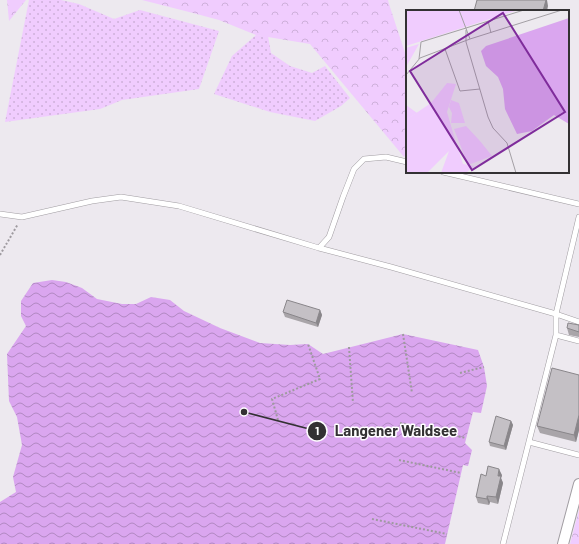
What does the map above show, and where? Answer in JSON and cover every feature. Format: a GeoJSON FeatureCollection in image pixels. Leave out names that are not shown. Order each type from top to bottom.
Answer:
{"type":"FeatureCollection","features":[{"type":"Feature","properties":{"kind":"street"},"geometry":{"type":"LineString","coordinates":[[563,544],[579,484]]}},
{"type":"Feature","properties":{"kind":"lane"},"geometry":{"type":"LineString","coordinates":[[319,248],[329,237],[354,169],[364,159],[386,157],[406,162]]}},
{"type":"Feature","properties":{"kind":"lane"},"geometry":{"type":"LineString","coordinates":[[447,173],[579,204]]}},
{"type":"Feature","properties":{"kind":"lane"},"geometry":{"type":"LineString","coordinates":[[0,214],[22,217],[92,201],[121,198],[178,206],[319,248],[399,269],[556,314],[579,322]]}},
{"type":"Feature","properties":{"kind":"lane"},"geometry":{"type":"LineString","coordinates":[[503,544],[556,335],[556,314],[579,217]]}},
{"type":"Feature","properties":{"kind":"lane"},"geometry":{"type":"LineString","coordinates":[[556,335],[579,341]]}},
{"type":"Feature","properties":{"kind":"lane"},"geometry":{"type":"LineString","coordinates":[[529,442],[579,456]]}},
{"type":"Feature","properties":{"kind":"path"},"geometry":{"type":"LineString","coordinates":[[0,255],[22,217]]}},
{"type":"Feature","properties":{"kind":"path"},"geometry":{"type":"LineString","coordinates":[[403,334],[412,393]]}},
{"type":"Feature","properties":{"kind":"path"},"geometry":{"type":"LineString","coordinates":[[278,420],[272,399],[320,379],[308,344]]}},
{"type":"Feature","properties":{"kind":"path"},"geometry":{"type":"LineString","coordinates":[[349,348],[353,403]]}},
{"type":"Feature","properties":{"kind":"path"},"geometry":{"type":"LineString","coordinates":[[460,373],[484,367]]}},
{"type":"Feature","properties":{"kind":"path"},"geometry":{"type":"LineString","coordinates":[[400,423],[466,438]]}},
{"type":"Feature","properties":{"kind":"path"},"geometry":{"type":"LineString","coordinates":[[399,460],[461,473]]}},
{"type":"Feature","properties":{"kind":"path"},"geometry":{"type":"LineString","coordinates":[[372,519],[447,534]]}},
{"type":"Feature","properties":{"kind":"green space"},"geometry":{"type":"Polygon","coordinates":[[[7,0],[26,0],[9,21],[7,0]]]}},
{"type":"Feature","properties":{"kind":"green space"},"geometry":{"type":"Polygon","coordinates":[[[29,0],[61,0],[79,4],[114,19],[140,10],[219,31],[199,89],[122,100],[100,109],[5,122],[29,0]]]}},
{"type":"Feature","properties":{"kind":"green space"},"geometry":{"type":"Polygon","coordinates":[[[142,0],[388,0],[406,56],[406,154],[404,157],[310,44],[256,35],[219,20],[142,0]]]}},
{"type":"Feature","properties":{"kind":"green space"},"geometry":{"type":"Polygon","coordinates":[[[256,35],[268,36],[271,53],[290,66],[312,73],[325,66],[350,98],[341,106],[315,121],[270,112],[214,94],[232,56],[256,35]]]}},
{"type":"Feature","properties":{"kind":"green space"},"geometry":{"type":"Polygon","coordinates":[[[579,510],[579,544],[570,544],[579,510]]]}},
{"type":"Feature","properties":{"kind":"water"},"geometry":{"type":"Polygon","coordinates":[[[52,280],[66,282],[82,288],[97,299],[122,304],[136,304],[151,297],[170,300],[184,311],[220,328],[260,343],[290,345],[308,344],[323,354],[403,334],[478,350],[484,367],[487,386],[481,413],[473,412],[465,443],[472,450],[468,466],[463,465],[445,544],[0,544],[0,502],[16,492],[13,477],[22,445],[17,417],[9,401],[7,354],[26,326],[21,316],[21,301],[33,283],[52,280]]]}},
{"type":"Feature","properties":{"kind":"building"},"geometry":{"type":"Polygon","coordinates":[[[477,0],[546,0],[543,10],[474,10],[477,0]]]}},
{"type":"Feature","properties":{"kind":"building"},"geometry":{"type":"Polygon","coordinates":[[[287,300],[320,310],[316,323],[283,312],[287,300]]]}},
{"type":"Feature","properties":{"kind":"building"},"geometry":{"type":"Polygon","coordinates":[[[568,323],[579,325],[579,332],[567,328],[568,323]]]}},
{"type":"Feature","properties":{"kind":"building"},"geometry":{"type":"Polygon","coordinates":[[[552,368],[579,375],[579,415],[574,435],[537,426],[552,368]]]}},
{"type":"Feature","properties":{"kind":"building"},"geometry":{"type":"Polygon","coordinates":[[[496,416],[511,421],[504,446],[489,442],[496,416]]]}},
{"type":"Feature","properties":{"kind":"building"},"geometry":{"type":"Polygon","coordinates":[[[488,466],[499,469],[498,476],[501,476],[496,497],[487,496],[487,499],[476,497],[481,474],[486,476],[488,466]]]}},
{"type":"Feature","properties":{"kind":"place","name":"Langener Waldsee"},"geometry":{"type":"Point","coordinates":[244,412]}}]}
